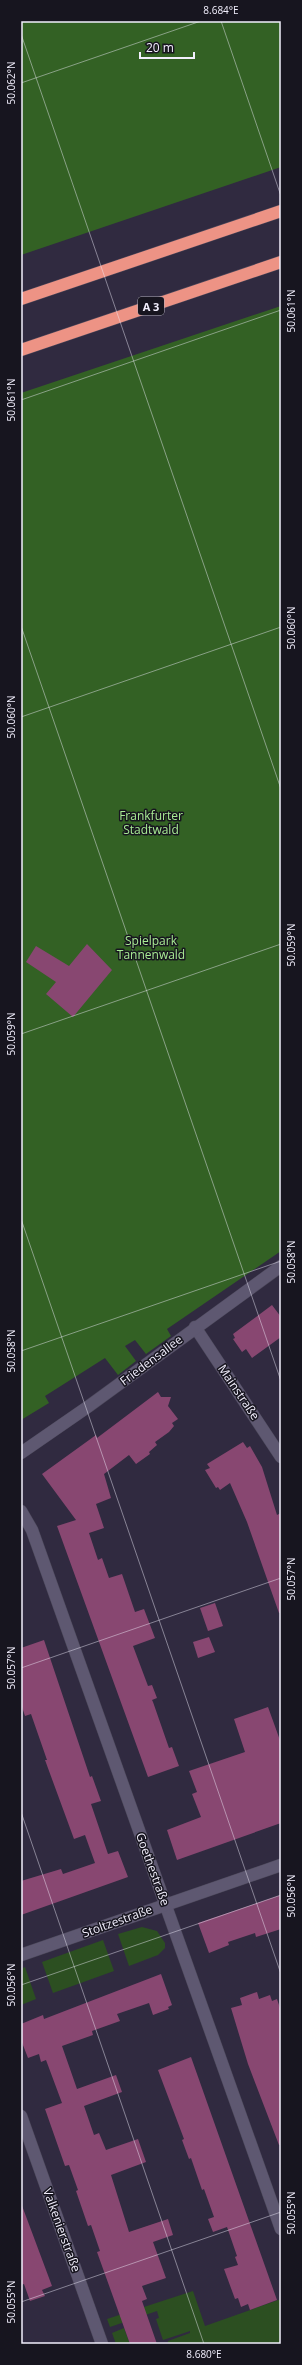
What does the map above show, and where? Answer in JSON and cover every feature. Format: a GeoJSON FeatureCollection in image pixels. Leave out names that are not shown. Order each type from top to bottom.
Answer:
{"type":"FeatureCollection","features":[{"type":"Feature","properties":{"kind":"highway"},"geometry":{"type":"LineString","coordinates":[[21,299],[281,211]]}},
{"type":"Feature","properties":{"kind":"highway","name":"A 3"},"geometry":{"type":"LineString","coordinates":[[21,350],[281,262]]}},
{"type":"Feature","properties":{"kind":"street","name":"Friedensallee"},"geometry":{"type":"LineString","coordinates":[[21,1453],[89,1406],[195,1327],[281,1266]]}},
{"type":"Feature","properties":{"kind":"street","name":"Mainstraße"},"geometry":{"type":"LineString","coordinates":[[195,1327],[281,1457]]}},
{"type":"Feature","properties":{"kind":"street","name":"Goethestraße"},"geometry":{"type":"LineString","coordinates":[[21,1511],[32,1530],[281,2229]]}},
{"type":"Feature","properties":{"kind":"street","name":"Stoltzestraße"},"geometry":{"type":"LineString","coordinates":[[21,1955],[281,1865]]}},
{"type":"Feature","properties":{"kind":"street","name":"Valkenierstraße"},"geometry":{"type":"LineString","coordinates":[[21,2116],[102,2344]]}},
{"type":"Feature","properties":{"kind":"green space"},"geometry":{"type":"Polygon","coordinates":[[[21,21],[281,21],[281,167],[21,255],[21,21]]]}},
{"type":"Feature","properties":{"kind":"green space","name":"Frankfurter Stadtwald"},"geometry":{"type":"Polygon","coordinates":[[[281,306],[281,1251],[167,1329],[171,1336],[146,1354],[135,1340],[125,1346],[136,1361],[118,1375],[105,1358],[45,1396],[49,1403],[21,1420],[21,393],[281,306]]]}},
{"type":"Feature","properties":{"kind":"green space"},"geometry":{"type":"Polygon","coordinates":[[[142,1927],[157,1931],[165,1943],[165,1948],[158,1955],[129,1966],[118,1934],[142,1927]]]}},
{"type":"Feature","properties":{"kind":"green space"},"geometry":{"type":"Polygon","coordinates":[[[103,1940],[114,1971],[53,1993],[42,1962],[103,1940]]]}},
{"type":"Feature","properties":{"kind":"green space"},"geometry":{"type":"Polygon","coordinates":[[[25,1967],[36,1999],[21,2005],[21,1969],[25,1967]]]}},
{"type":"Feature","properties":{"kind":"green space"},"geometry":{"type":"Polygon","coordinates":[[[193,2291],[205,2326],[281,2299],[281,2344],[168,2344],[168,2341],[190,2333],[190,2331],[163,2340],[156,2319],[159,2318],[157,2311],[110,2327],[107,2319],[193,2291]]]}},
{"type":"Feature","properties":{"kind":"green space"},"geometry":{"type":"Polygon","coordinates":[[[124,2328],[130,2344],[116,2344],[112,2333],[124,2328]]]}},
{"type":"Feature","properties":{"kind":"building"},"geometry":{"type":"Polygon","coordinates":[[[87,944],[112,970],[73,1017],[46,994],[56,982],[26,962],[36,946],[69,966],[87,944]]]}},
{"type":"Feature","properties":{"kind":"building"},"geometry":{"type":"Polygon","coordinates":[[[272,1305],[281,1317],[281,1337],[252,1358],[246,1349],[242,1352],[233,1339],[235,1338],[233,1334],[272,1305]]]}},
{"type":"Feature","properties":{"kind":"building"},"geometry":{"type":"Polygon","coordinates":[[[158,1392],[161,1397],[171,1397],[168,1406],[178,1419],[172,1423],[174,1426],[169,1432],[155,1442],[157,1445],[149,1452],[150,1454],[136,1464],[129,1455],[104,1474],[111,1498],[96,1504],[104,1528],[89,1533],[98,1560],[102,1558],[109,1578],[122,1574],[135,1612],[144,1609],[155,1638],[133,1646],[148,1686],[152,1685],[157,1698],[152,1700],[169,1748],[172,1747],[179,1766],[148,1777],[57,1526],[76,1520],[42,1474],[96,1435],[97,1438],[158,1392]]]}},
{"type":"Feature","properties":{"kind":"building"},"geometry":{"type":"Polygon","coordinates":[[[243,1442],[247,1448],[250,1446],[262,1467],[277,1515],[281,1513],[281,1613],[279,1613],[247,1522],[230,1483],[220,1490],[218,1487],[216,1488],[205,1470],[210,1468],[207,1464],[243,1442]]]}},
{"type":"Feature","properties":{"kind":"building"},"geometry":{"type":"Polygon","coordinates":[[[215,1603],[223,1626],[208,1631],[200,1608],[215,1603]]]}},
{"type":"Feature","properties":{"kind":"building"},"geometry":{"type":"Polygon","coordinates":[[[209,1637],[215,1652],[198,1658],[193,1642],[209,1637]]]}},
{"type":"Feature","properties":{"kind":"building"},"geometry":{"type":"Polygon","coordinates":[[[44,1640],[90,1777],[92,1776],[101,1801],[91,1804],[108,1854],[118,1851],[128,1877],[21,1915],[21,1881],[61,1869],[63,1874],[95,1863],[85,1835],[74,1839],[45,1760],[47,1760],[31,1714],[25,1716],[21,1704],[21,1648],[44,1640]]]}},
{"type":"Feature","properties":{"kind":"building"},"geometry":{"type":"Polygon","coordinates":[[[268,1707],[281,1743],[281,1823],[177,1860],[167,1830],[201,1817],[192,1794],[197,1792],[189,1771],[245,1752],[234,1719],[268,1707]]]}},
{"type":"Feature","properties":{"kind":"building"},"geometry":{"type":"Polygon","coordinates":[[[281,1895],[281,1929],[256,1937],[255,1933],[228,1942],[229,1945],[209,1953],[198,1923],[281,1895]]]}},
{"type":"Feature","properties":{"kind":"building"},"geometry":{"type":"Polygon","coordinates":[[[161,1974],[172,2005],[168,2007],[169,2009],[153,2015],[149,2003],[117,2014],[120,2021],[92,2031],[93,2035],[62,2046],[77,2089],[116,2075],[122,2092],[84,2106],[94,2135],[99,2133],[106,2150],[138,2139],[146,2162],[111,2175],[129,2232],[168,2219],[173,2235],[153,2242],[166,2278],[142,2286],[147,2299],[142,2301],[157,2344],[130,2344],[97,2252],[100,2251],[91,2225],[88,2226],[69,2165],[65,2166],[45,2109],[62,2103],[46,2060],[41,2062],[39,2054],[28,2058],[21,2040],[21,2024],[43,2015],[44,2019],[161,1974]]]}},
{"type":"Feature","properties":{"kind":"building"},"geometry":{"type":"Polygon","coordinates":[[[257,1992],[259,1999],[270,1995],[272,2001],[277,1999],[281,2011],[281,2145],[279,2145],[248,2064],[231,2008],[242,2005],[240,1998],[257,1992]]]}},
{"type":"Feature","properties":{"kind":"building"},"geometry":{"type":"Polygon","coordinates":[[[191,2057],[277,2300],[250,2310],[248,2304],[241,2307],[238,2298],[235,2299],[224,2269],[238,2265],[235,2257],[237,2256],[227,2227],[213,2232],[208,2219],[214,2217],[204,2189],[202,2190],[191,2158],[189,2159],[182,2140],[184,2139],[158,2070],[191,2057]]]}},
{"type":"Feature","properties":{"kind":"building"},"geometry":{"type":"Polygon","coordinates":[[[21,2203],[52,2286],[42,2290],[45,2296],[30,2301],[24,2284],[21,2285],[21,2203]]]}},
{"type":"Feature","properties":{"kind":"park label","name":"Spielpark Tannenwald"},"geometry":{"type":"Point","coordinates":[151,947]}}]}
